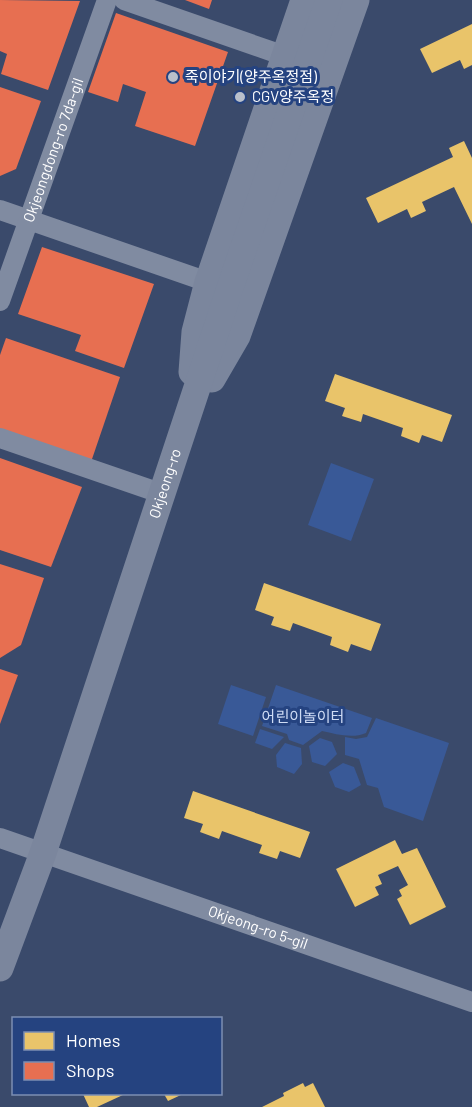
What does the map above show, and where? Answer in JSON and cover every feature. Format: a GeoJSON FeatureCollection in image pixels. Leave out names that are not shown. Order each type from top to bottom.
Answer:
{"type":"FeatureCollection","features":[{"type":"Feature","properties":{"kind":"main road"},"geometry":{"type":"LineString","coordinates":[[189,415],[195,332],[208,282],[304,0]]}},
{"type":"Feature","properties":{"kind":"main road","name":"Okjeong-ro"},"geometry":{"type":"LineString","coordinates":[[0,968],[43,853],[235,273],[329,0]]}},
{"type":"Feature","properties":{"kind":"main road"},"geometry":{"type":"LineString","coordinates":[[189,415],[237,336],[356,0]]}},
{"type":"Feature","properties":{"kind":"street","name":"Okjeongdong-ro 7da-gil"},"geometry":{"type":"LineString","coordinates":[[0,301],[107,0]]}},
{"type":"Feature","properties":{"kind":"street"},"geometry":{"type":"LineString","coordinates":[[124,0],[285,56]]}},
{"type":"Feature","properties":{"kind":"street"},"geometry":{"type":"LineString","coordinates":[[0,210],[208,282]]}},
{"type":"Feature","properties":{"kind":"street"},"geometry":{"type":"LineString","coordinates":[[0,438],[163,494]]}},
{"type":"Feature","properties":{"kind":"street","name":"Okjeong-ro 5-gil"},"geometry":{"type":"LineString","coordinates":[[0,838],[472,1002]]}},
{"type":"Feature","properties":{"kind":"green space"},"geometry":{"type":"Polygon","coordinates":[[[331,463],[374,479],[351,541],[308,525],[331,463]]]}},
{"type":"Feature","properties":{"kind":"green space"},"geometry":{"type":"Polygon","coordinates":[[[231,685],[266,697],[253,736],[218,724],[231,685]]]}},
{"type":"Feature","properties":{"kind":"green space","name":"어린이놀이터"},"geometry":{"type":"Polygon","coordinates":[[[276,685],[372,718],[366,733],[350,736],[322,731],[303,745],[289,740],[287,734],[262,726],[276,685]]]}},
{"type":"Feature","properties":{"kind":"green space"},"geometry":{"type":"Polygon","coordinates":[[[376,718],[449,743],[423,821],[384,807],[378,788],[367,785],[359,759],[345,755],[345,737],[356,739],[367,737],[376,718]]]}},
{"type":"Feature","properties":{"kind":"green space"},"geometry":{"type":"Polygon","coordinates":[[[260,729],[284,737],[272,749],[255,743],[260,729]]]}},
{"type":"Feature","properties":{"kind":"green space"},"geometry":{"type":"Polygon","coordinates":[[[320,738],[332,742],[337,754],[325,766],[312,762],[309,746],[320,738]]]}},
{"type":"Feature","properties":{"kind":"green space"},"geometry":{"type":"Polygon","coordinates":[[[285,743],[301,748],[302,764],[294,774],[277,767],[276,755],[285,743]]]}},
{"type":"Feature","properties":{"kind":"green space"},"geometry":{"type":"Polygon","coordinates":[[[343,763],[354,767],[361,785],[349,792],[335,787],[329,772],[343,763]]]}},
{"type":"Feature","properties":{"kind":"building: Homes"},"geometry":{"type":"Polygon","coordinates":[[[472,24],[472,65],[464,69],[460,60],[432,73],[420,49],[472,24]]]}},
{"type":"Feature","properties":{"kind":"building: Homes"},"geometry":{"type":"Polygon","coordinates":[[[464,141],[472,158],[472,224],[454,187],[422,202],[426,211],[411,218],[407,209],[378,223],[366,198],[453,157],[449,148],[464,141]]]}},
{"type":"Feature","properties":{"kind":"building: Homes"},"geometry":{"type":"Polygon","coordinates":[[[335,374],[452,415],[442,442],[422,435],[419,443],[401,436],[403,428],[363,414],[361,422],[342,416],[345,408],[325,401],[335,374]]]}},
{"type":"Feature","properties":{"kind":"building: Homes"},"geometry":{"type":"Polygon","coordinates":[[[264,583],[381,624],[371,651],[351,644],[348,652],[330,645],[332,637],[293,623],[290,631],[271,625],[274,617],[255,610],[264,583]]]}},
{"type":"Feature","properties":{"kind":"building: Homes"},"geometry":{"type":"Polygon","coordinates":[[[193,791],[310,832],[300,858],[280,851],[277,859],[259,853],[262,845],[222,831],[219,839],[200,832],[203,824],[184,818],[193,791]]]}},
{"type":"Feature","properties":{"kind":"building: Homes"},"geometry":{"type":"Polygon","coordinates":[[[395,840],[402,854],[417,848],[446,907],[410,925],[397,899],[402,896],[399,890],[408,885],[398,866],[378,875],[382,884],[375,887],[379,895],[355,907],[336,869],[395,840]]]}},
{"type":"Feature","properties":{"kind":"building: Homes"},"geometry":{"type":"Polygon","coordinates":[[[303,1083],[305,1087],[313,1083],[325,1107],[262,1107],[284,1096],[283,1093],[303,1083]]]}},
{"type":"Feature","properties":{"kind":"building: Homes"},"geometry":{"type":"Polygon","coordinates":[[[83,1095],[123,1095],[97,1107],[89,1107],[83,1095]]]}},
{"type":"Feature","properties":{"kind":"building: Homes"},"geometry":{"type":"Polygon","coordinates":[[[165,1095],[181,1095],[168,1101],[165,1095]]]}},
{"type":"Feature","properties":{"kind":"building: Shops"},"geometry":{"type":"Polygon","coordinates":[[[0,0],[80,1],[48,90],[1,74],[7,54],[0,51],[0,0]]]}},
{"type":"Feature","properties":{"kind":"building: Shops"},"geometry":{"type":"Polygon","coordinates":[[[185,0],[212,0],[209,9],[185,0]]]}},
{"type":"Feature","properties":{"kind":"building: Shops"},"geometry":{"type":"Polygon","coordinates":[[[116,13],[228,52],[195,146],[135,126],[146,92],[123,84],[118,102],[88,92],[116,13]]]}},
{"type":"Feature","properties":{"kind":"building: Shops"},"geometry":{"type":"Polygon","coordinates":[[[0,87],[41,101],[16,169],[0,176],[0,87]]]}},
{"type":"Feature","properties":{"kind":"building: Shops"},"geometry":{"type":"Polygon","coordinates":[[[42,247],[154,284],[124,368],[75,351],[81,335],[18,314],[42,247]]]}},
{"type":"Feature","properties":{"kind":"building: Shops"},"geometry":{"type":"Polygon","coordinates":[[[6,338],[120,377],[91,462],[0,432],[0,355],[6,338]]]}},
{"type":"Feature","properties":{"kind":"building: Shops"},"geometry":{"type":"Polygon","coordinates":[[[0,458],[82,487],[51,567],[0,550],[0,458]]]}},
{"type":"Feature","properties":{"kind":"building: Shops"},"geometry":{"type":"Polygon","coordinates":[[[0,564],[44,578],[21,645],[0,658],[0,564]]]}},
{"type":"Feature","properties":{"kind":"building: Shops"},"geometry":{"type":"Polygon","coordinates":[[[0,669],[18,675],[0,724],[0,669]]]}},
{"type":"Feature","properties":{"kind":"place","name":"죽이야기(양주옥정점)"},"geometry":{"type":"Point","coordinates":[173,77]}},
{"type":"Feature","properties":{"kind":"place","name":"CGV양주옥정"},"geometry":{"type":"Point","coordinates":[240,97]}}]}
